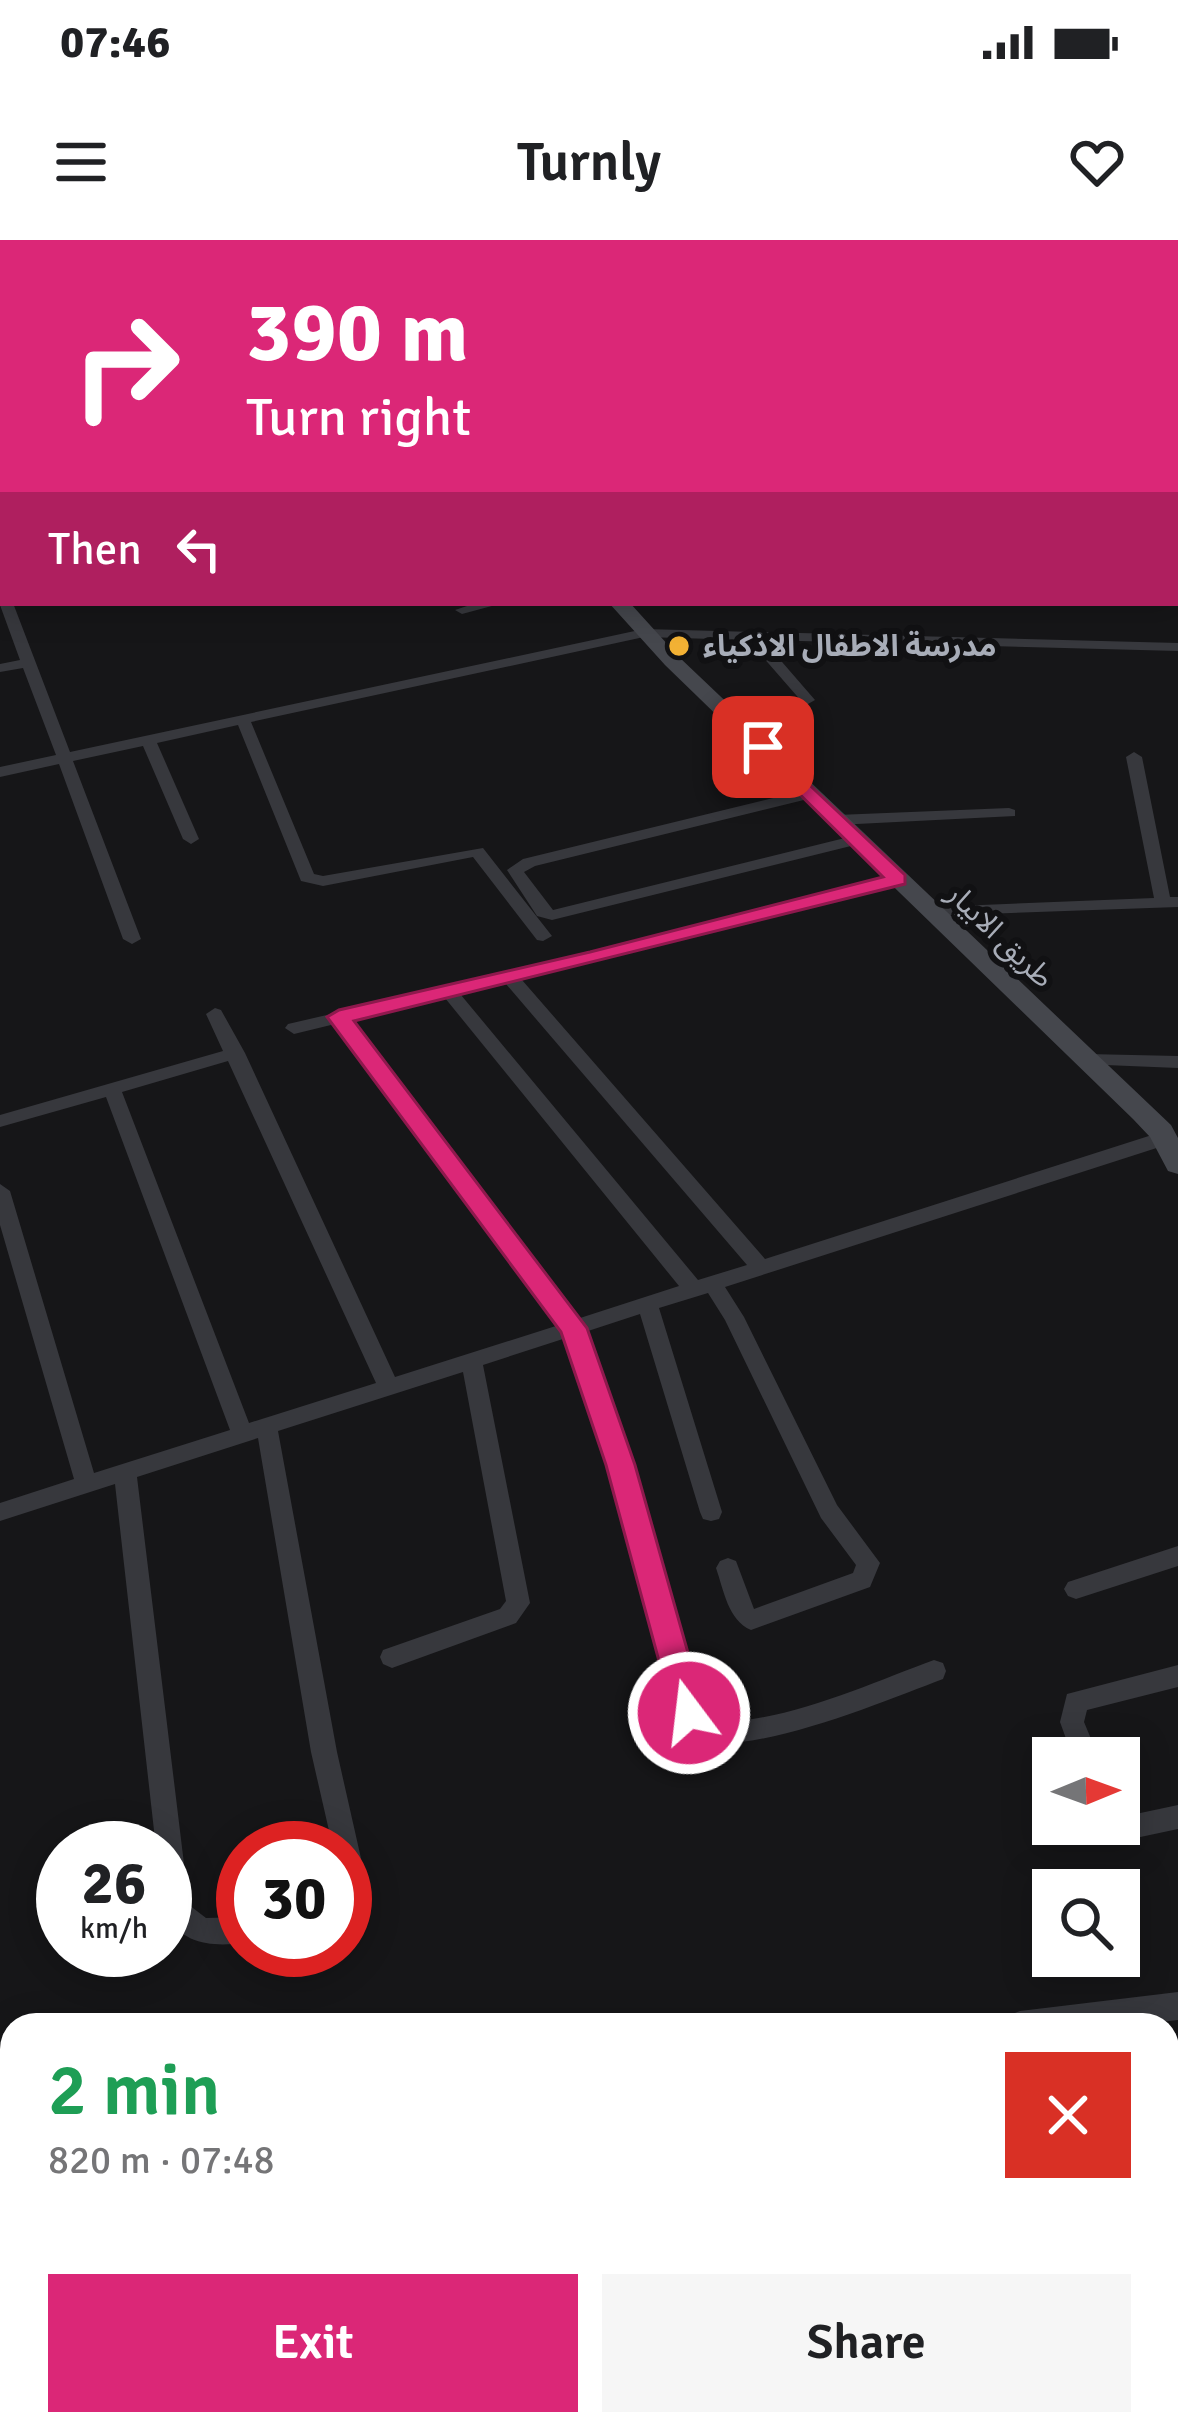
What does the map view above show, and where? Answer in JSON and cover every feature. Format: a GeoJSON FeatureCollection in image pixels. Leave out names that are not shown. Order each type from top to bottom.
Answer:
{"type":"FeatureCollection","features":[{"type":"Feature","properties":{"kind":"main road","name":"طريق الابيار"},"geometry":{"type":"LineString","coordinates":[[622,606],[644,633],[1161,1132],[1178,1164]]}},
{"type":"Feature","properties":{"kind":"street"},"geometry":{"type":"LineString","coordinates":[[6,606],[132,939]]}},
{"type":"Feature","properties":{"kind":"street"},"geometry":{"type":"LineString","coordinates":[[462,610],[481,606]]}},
{"type":"Feature","properties":{"kind":"street"},"geometry":{"type":"LineString","coordinates":[[0,772],[644,633],[1178,646]]}},
{"type":"Feature","properties":{"kind":"street"},"geometry":{"type":"LineString","coordinates":[[751,635],[808,700]]}},
{"type":"Feature","properties":{"kind":"street"},"geometry":{"type":"LineString","coordinates":[[0,668],[25,663]]}},
{"type":"Feature","properties":{"kind":"street"},"geometry":{"type":"LineString","coordinates":[[243,720],[307,878],[323,881],[477,851],[543,936]]}},
{"type":"Feature","properties":{"kind":"street"},"geometry":{"type":"LineString","coordinates":[[148,740],[190,839]]}},
{"type":"Feature","properties":{"kind":"street"},"geometry":{"type":"LineString","coordinates":[[933,912],[1170,903],[1134,758]]}},
{"type":"Feature","properties":{"kind":"street"},"geometry":{"type":"LineString","coordinates":[[810,794],[529,862],[515,870],[543,912],[552,915],[857,840]]}},
{"type":"Feature","properties":{"kind":"street"},"geometry":{"type":"LineString","coordinates":[[837,820],[1009,813]]}},
{"type":"Feature","properties":{"kind":"street"},"geometry":{"type":"LineString","coordinates":[[294,1028],[898,880]]}},
{"type":"Feature","properties":{"kind":"street"},"geometry":{"type":"LineString","coordinates":[[510,978],[760,1267]]}},
{"type":"Feature","properties":{"kind":"street"},"geometry":{"type":"LineString","coordinates":[[449,992],[704,1287],[829,1511],[868,1564],[862,1580],[751,1620],[744,1614],[728,1568]]}},
{"type":"Feature","properties":{"kind":"street"},"geometry":{"type":"LineString","coordinates":[[215,1014],[389,1388]]}},
{"type":"Feature","properties":{"kind":"street"},"geometry":{"type":"LineString","coordinates":[[339,1017],[573,1328],[620,1465],[697,1731],[716,1732],[812,1714],[934,1671]]}},
{"type":"Feature","properties":{"kind":"street"},"geometry":{"type":"LineString","coordinates":[[0,1120],[236,1053]]}},
{"type":"Feature","properties":{"kind":"street"},"geometry":{"type":"LineString","coordinates":[[1088,1060],[1178,1062]]}},
{"type":"Feature","properties":{"kind":"street"},"geometry":{"type":"LineString","coordinates":[[112,1089],[255,1432],[340,1821]]}},
{"type":"Feature","properties":{"kind":"street"},"geometry":{"type":"LineString","coordinates":[[0,1512],[1162,1139]]}},
{"type":"Feature","properties":{"kind":"street"},"geometry":{"type":"LineString","coordinates":[[0,1191],[87,1485]]}},
{"type":"Feature","properties":{"kind":"street"},"geometry":{"type":"LineString","coordinates":[[648,1306],[711,1512]]}},
{"type":"Feature","properties":{"kind":"street"},"geometry":{"type":"LineString","coordinates":[[392,1657],[508,1616],[518,1603],[472,1361]]}},
{"type":"Feature","properties":{"kind":"street"},"geometry":{"type":"LineString","coordinates":[[124,1473],[176,1911],[188,1926],[216,1931]]}},
{"type":"Feature","properties":{"kind":"street"},"geometry":{"type":"LineString","coordinates":[[1076,1589],[1178,1556]]}},
{"type":"Feature","properties":{"kind":"street"},"geometry":{"type":"LineString","coordinates":[[1078,1737],[1072,1722],[1076,1702],[1178,1676]]}},
{"type":"Feature","properties":{"kind":"street"},"geometry":{"type":"LineString","coordinates":[[1140,1825],[1178,1817]]}},
{"type":"Feature","properties":{"kind":"street"},"geometry":{"type":"LineString","coordinates":[[1120,2013],[1178,2006]]}},
{"type":"Feature","properties":{"kind":"place","name":"مدرسة الاطفال الاذكياء"},"geometry":{"type":"Point","coordinates":[679,646]}},
{"type":"Feature","properties":{"kind":"route"},"geometry":{"type":"LineString","coordinates":[[689,1713],[620,1465],[573,1328],[339,1017],[898,880],[763,747]]}}]}
